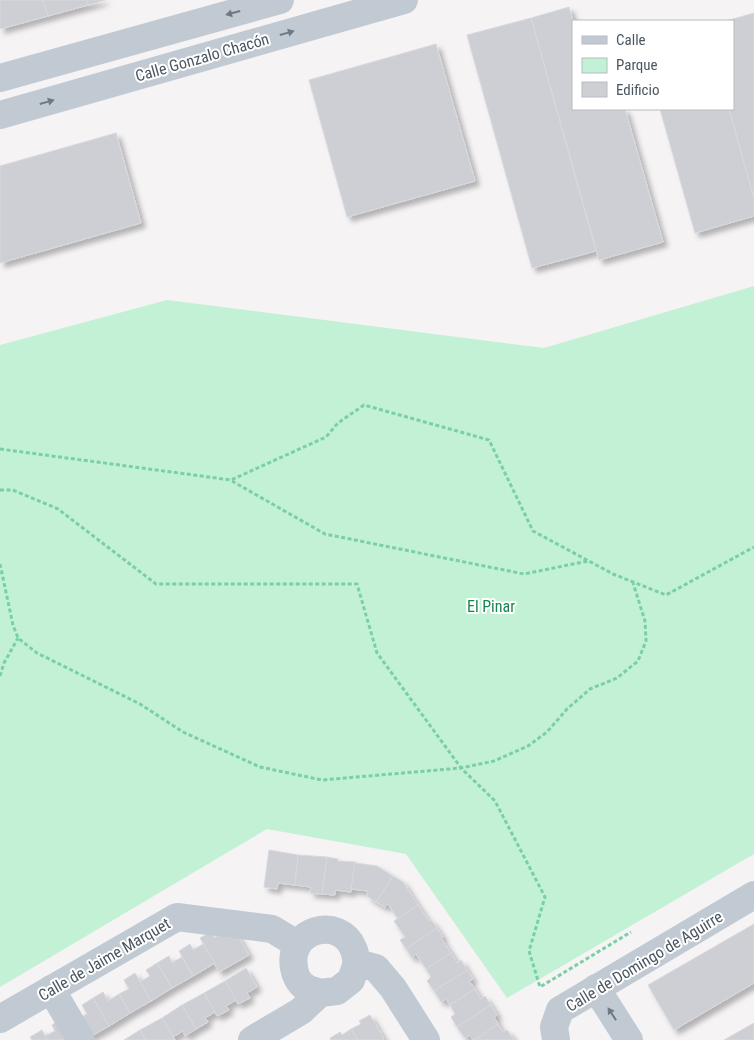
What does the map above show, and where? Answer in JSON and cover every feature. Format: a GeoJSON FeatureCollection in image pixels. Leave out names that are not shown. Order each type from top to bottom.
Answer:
{"type":"FeatureCollection","features":[{"type":"Feature","properties":{"kind":"street","name":"Calle Gonzalo Chacón"},"geometry":{"type":"LineString","coordinates":[[0,78],[280,0]]}},
{"type":"Feature","properties":{"kind":"street","name":"Calle Gonzalo Chacón"},"geometry":{"type":"LineString","coordinates":[[0,115],[404,0]]}},
{"type":"Feature","properties":{"kind":"street","name":"Calle de Domingo de Aguirre"},"geometry":{"type":"LineString","coordinates":[[556,1040],[554,1027],[560,1010],[754,895]]}},
{"type":"Feature","properties":{"kind":"street","name":"Calle de Jaime Marquet"},"geometry":{"type":"LineString","coordinates":[[0,1019],[177,917],[272,929],[297,944]]}},
{"type":"Feature","properties":{"kind":"street"},"geometry":{"type":"LineString","coordinates":[[326,929],[342,934],[353,946],[357,963],[351,980],[337,991],[320,993],[305,987],[295,975],[292,959],[297,944],[310,932],[326,929]]}},
{"type":"Feature","properties":{"kind":"street"},"geometry":{"type":"LineString","coordinates":[[357,963],[376,968],[393,988],[426,1040]]}},
{"type":"Feature","properties":{"kind":"street"},"geometry":{"type":"LineString","coordinates":[[596,988],[629,1040]]}},
{"type":"Feature","properties":{"kind":"street"},"geometry":{"type":"LineString","coordinates":[[52,989],[81,1040]]}},
{"type":"Feature","properties":{"kind":"street"},"geometry":{"type":"LineString","coordinates":[[252,1040],[301,1011],[320,993]]}},
{"type":"Feature","properties":{"kind":"path"},"geometry":{"type":"LineString","coordinates":[[231,480],[326,438],[338,423],[364,405],[489,440],[533,531],[613,574],[666,596],[754,547]]}},
{"type":"Feature","properties":{"kind":"path"},"geometry":{"type":"LineString","coordinates":[[0,449],[231,480],[325,534],[524,574],[589,561]]}},
{"type":"Feature","properties":{"kind":"path"},"geometry":{"type":"LineString","coordinates":[[0,490],[13,490],[58,509],[156,584],[357,584],[377,653],[461,768],[495,801],[545,897],[529,951],[540,987],[631,932]]}},
{"type":"Feature","properties":{"kind":"path"},"geometry":{"type":"LineString","coordinates":[[0,564],[13,625],[18,638],[37,653],[140,704],[183,732],[260,767],[322,780],[461,768],[494,761],[528,746],[547,732],[567,709],[590,689],[617,678],[638,661],[646,641],[645,621],[633,582]]}},
{"type":"Feature","properties":{"kind":"path"},"geometry":{"type":"LineString","coordinates":[[0,676],[4,664],[18,638]]}},
{"type":"Feature","properties":{"kind":"green space","name":"El Pinar"},"geometry":{"type":"Polygon","coordinates":[[[754,286],[754,854],[507,998],[406,854],[267,829],[0,987],[0,345],[167,300],[544,348],[754,286]]]}},
{"type":"Feature","properties":{"kind":"building"},"geometry":{"type":"Polygon","coordinates":[[[0,0],[43,0],[48,16],[0,29],[0,0]]]}},
{"type":"Feature","properties":{"kind":"building"},"geometry":{"type":"Polygon","coordinates":[[[43,0],[87,0],[88,5],[48,16],[43,0]]]}},
{"type":"Feature","properties":{"kind":"building"},"geometry":{"type":"Polygon","coordinates":[[[87,0],[105,0],[88,5],[87,0]]]}},
{"type":"Feature","properties":{"kind":"building"},"geometry":{"type":"Polygon","coordinates":[[[569,7],[573,20],[572,110],[625,110],[663,242],[599,260],[531,18],[569,7]]]}},
{"type":"Feature","properties":{"kind":"building"},"geometry":{"type":"Polygon","coordinates":[[[754,13],[754,199],[729,110],[734,110],[734,20],[730,20],[754,13]]]}},
{"type":"Feature","properties":{"kind":"building"},"geometry":{"type":"Polygon","coordinates":[[[531,18],[596,251],[532,268],[467,35],[531,18]]]}},
{"type":"Feature","properties":{"kind":"building"},"geometry":{"type":"Polygon","coordinates":[[[436,44],[475,181],[347,217],[309,80],[436,44]]]}},
{"type":"Feature","properties":{"kind":"building"},"geometry":{"type":"Polygon","coordinates":[[[660,110],[729,110],[754,199],[754,216],[695,233],[660,110]]]}},
{"type":"Feature","properties":{"kind":"building"},"geometry":{"type":"Polygon","coordinates":[[[116,133],[141,223],[0,263],[0,166],[116,133]]]}},
{"type":"Feature","properties":{"kind":"building"},"geometry":{"type":"Polygon","coordinates":[[[269,850],[298,855],[295,885],[278,883],[277,889],[264,887],[269,850]]]}},
{"type":"Feature","properties":{"kind":"building"},"geometry":{"type":"Polygon","coordinates":[[[298,855],[327,857],[322,894],[310,893],[311,887],[295,885],[298,855]]]}},
{"type":"Feature","properties":{"kind":"building"},"geometry":{"type":"Polygon","coordinates":[[[327,857],[338,859],[338,861],[356,862],[351,892],[335,890],[335,895],[322,894],[327,857]]]}},
{"type":"Feature","properties":{"kind":"building"},"geometry":{"type":"Polygon","coordinates":[[[355,863],[377,866],[393,876],[376,902],[367,896],[368,891],[351,889],[355,863]]]}},
{"type":"Feature","properties":{"kind":"building"},"geometry":{"type":"Polygon","coordinates":[[[393,876],[403,882],[418,905],[398,919],[388,904],[385,907],[376,902],[393,876]]]}},
{"type":"Feature","properties":{"kind":"building"},"geometry":{"type":"Polygon","coordinates":[[[418,905],[429,921],[431,920],[437,928],[406,949],[400,940],[405,937],[394,921],[418,905]]]}},
{"type":"Feature","properties":{"kind":"building"},"geometry":{"type":"Polygon","coordinates":[[[754,924],[754,983],[674,1030],[648,985],[754,924]]]}},
{"type":"Feature","properties":{"kind":"building"},"geometry":{"type":"Polygon","coordinates":[[[437,928],[451,953],[426,969],[416,954],[412,958],[406,949],[437,928]]]}},
{"type":"Feature","properties":{"kind":"building"},"geometry":{"type":"Polygon","coordinates":[[[211,932],[214,938],[224,932],[228,938],[236,933],[249,955],[219,972],[200,938],[211,932]]]}},
{"type":"Feature","properties":{"kind":"building"},"geometry":{"type":"Polygon","coordinates":[[[190,944],[193,950],[203,944],[215,963],[193,976],[179,951],[190,944]]]}},
{"type":"Feature","properties":{"kind":"building"},"geometry":{"type":"Polygon","coordinates":[[[451,953],[457,963],[461,960],[467,970],[434,991],[427,981],[431,977],[426,969],[451,953]]]}},
{"type":"Feature","properties":{"kind":"building"},"geometry":{"type":"Polygon","coordinates":[[[169,956],[172,963],[182,957],[193,976],[172,988],[157,963],[169,956]]]}},
{"type":"Feature","properties":{"kind":"building"},"geometry":{"type":"Polygon","coordinates":[[[157,963],[172,988],[151,1001],[140,982],[150,976],[146,970],[157,963]]]}},
{"type":"Feature","properties":{"kind":"building"},"geometry":{"type":"Polygon","coordinates":[[[246,968],[257,987],[247,993],[250,998],[238,1004],[225,981],[246,968]]]}},
{"type":"Feature","properties":{"kind":"building"},"geometry":{"type":"Polygon","coordinates":[[[467,970],[473,979],[469,981],[475,989],[450,1005],[446,999],[441,1002],[434,991],[467,970]]]}},
{"type":"Feature","properties":{"kind":"building"},"geometry":{"type":"Polygon","coordinates":[[[135,973],[151,1001],[130,1013],[119,994],[129,989],[124,980],[135,973]]]}},
{"type":"Feature","properties":{"kind":"building"},"geometry":{"type":"Polygon","coordinates":[[[225,981],[236,1000],[226,1006],[229,1010],[217,1016],[204,993],[225,981]]]}},
{"type":"Feature","properties":{"kind":"building"},"geometry":{"type":"Polygon","coordinates":[[[475,989],[481,999],[485,996],[491,1005],[457,1027],[451,1017],[455,1014],[450,1005],[475,989]]]}},
{"type":"Feature","properties":{"kind":"building"},"geometry":{"type":"Polygon","coordinates":[[[103,992],[108,1001],[119,994],[130,1013],[109,1026],[93,998],[103,992]]]}},
{"type":"Feature","properties":{"kind":"building"},"geometry":{"type":"Polygon","coordinates":[[[204,993],[215,1012],[205,1018],[208,1022],[196,1029],[182,1005],[204,993]]]}},
{"type":"Feature","properties":{"kind":"building"},"geometry":{"type":"Polygon","coordinates":[[[93,998],[109,1026],[88,1038],[77,1019],[87,1014],[82,1005],[93,998]]]}},
{"type":"Feature","properties":{"kind":"building"},"geometry":{"type":"Polygon","coordinates":[[[182,1005],[196,1029],[185,1036],[183,1031],[173,1037],[162,1018],[182,1005]]]}},
{"type":"Feature","properties":{"kind":"building"},"geometry":{"type":"Polygon","coordinates":[[[491,1005],[497,1015],[494,1017],[498,1024],[475,1040],[470,1035],[465,1038],[457,1027],[491,1005]]]}},
{"type":"Feature","properties":{"kind":"building"},"geometry":{"type":"Polygon","coordinates":[[[370,1015],[383,1040],[358,1040],[351,1029],[361,1024],[359,1021],[370,1015]]]}},
{"type":"Feature","properties":{"kind":"building"},"geometry":{"type":"Polygon","coordinates":[[[62,1018],[76,1040],[47,1040],[45,1036],[55,1031],[52,1025],[62,1018]]]}},
{"type":"Feature","properties":{"kind":"building"},"geometry":{"type":"Polygon","coordinates":[[[162,1018],[175,1040],[146,1040],[140,1030],[162,1018]]]}},
{"type":"Feature","properties":{"kind":"building"},"geometry":{"type":"Polygon","coordinates":[[[754,1023],[754,1040],[724,1040],[754,1023]]]}},
{"type":"Feature","properties":{"kind":"building"},"geometry":{"type":"Polygon","coordinates":[[[498,1024],[503,1032],[507,1030],[514,1040],[475,1040],[498,1024]]]}},
{"type":"Feature","properties":{"kind":"building"},"geometry":{"type":"Polygon","coordinates":[[[351,1029],[358,1040],[331,1040],[330,1038],[340,1032],[342,1035],[351,1029]]]}},
{"type":"Feature","properties":{"kind":"building"},"geometry":{"type":"Polygon","coordinates":[[[42,1030],[47,1040],[32,1040],[30,1037],[42,1030]]]}},
{"type":"Feature","properties":{"kind":"building"},"geometry":{"type":"Polygon","coordinates":[[[140,1030],[146,1040],[124,1040],[140,1030]]]}}]}
